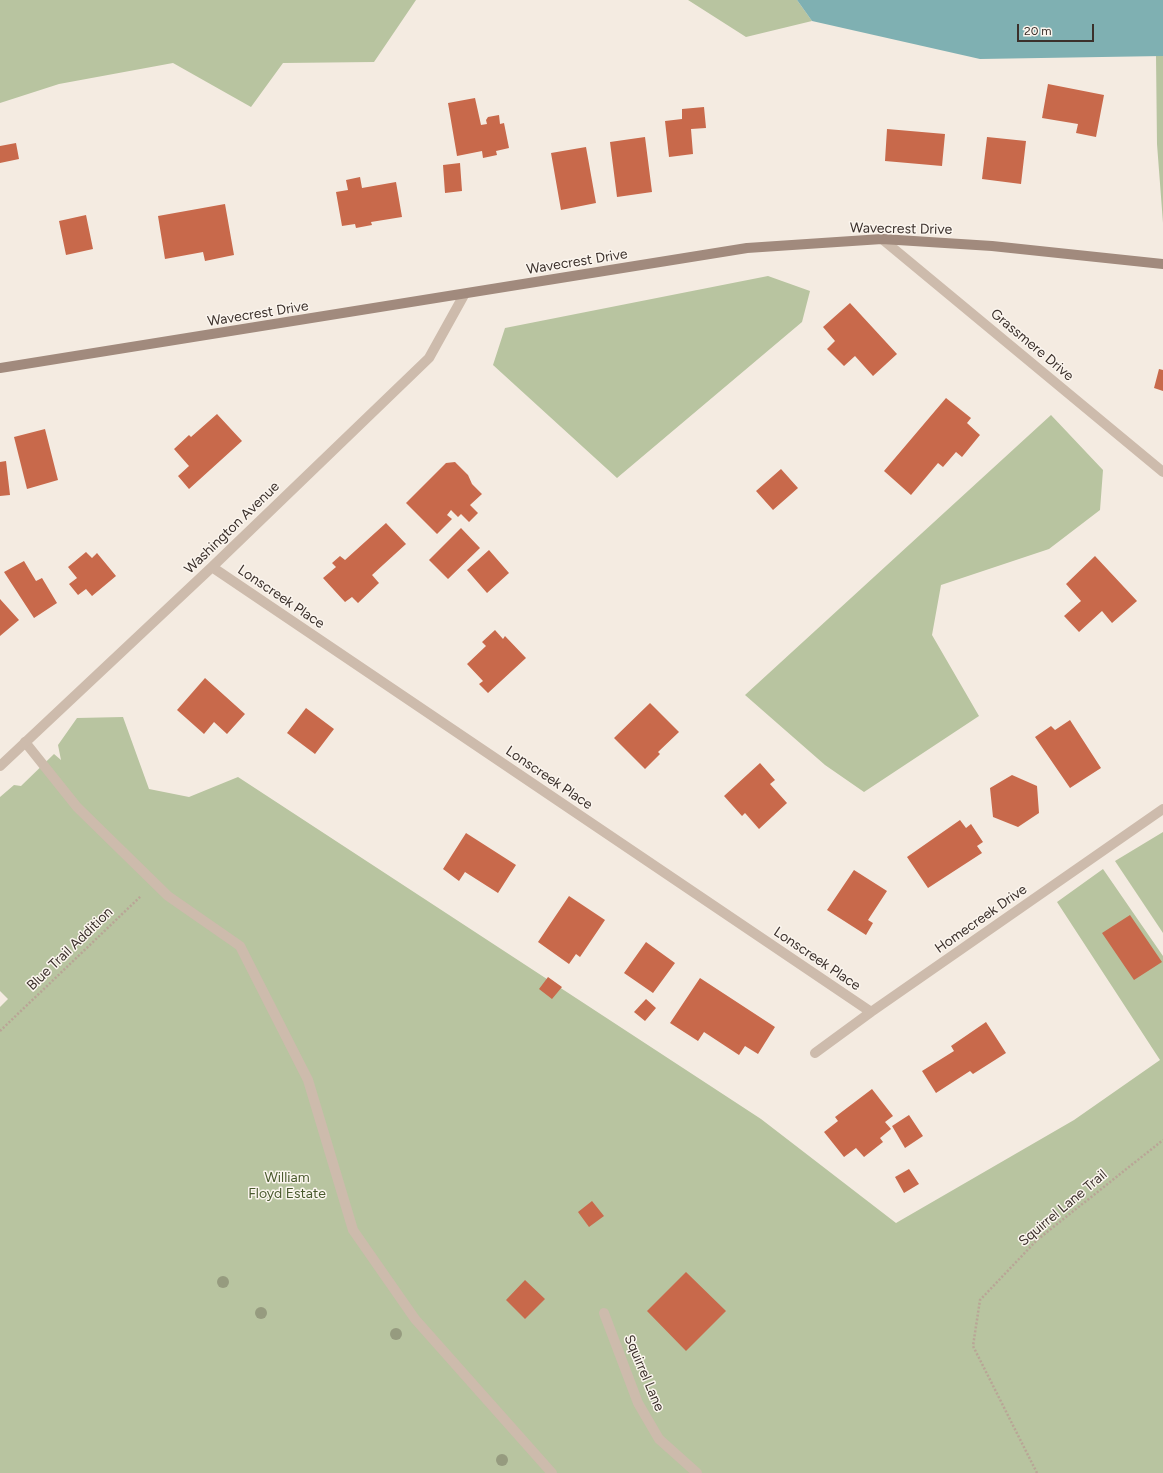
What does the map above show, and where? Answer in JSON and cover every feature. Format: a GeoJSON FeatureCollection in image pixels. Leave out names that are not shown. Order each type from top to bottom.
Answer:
{"type":"FeatureCollection","features":[{"type":"Feature","properties":{"kind":"street","name":"Wavecrest Drive"},"geometry":{"type":"LineString","coordinates":[[0,368],[464,295],[747,248],[882,239],[992,246],[1163,264]]}},
{"type":"Feature","properties":{"kind":"street","name":"Grassmere Drive"},"geometry":{"type":"LineString","coordinates":[[882,239],[1163,472]]}},
{"type":"Feature","properties":{"kind":"street","name":"Washington Avenue"},"geometry":{"type":"LineString","coordinates":[[0,766],[212,567],[429,358],[464,295]]}},
{"type":"Feature","properties":{"kind":"street","name":"Lonscreek Place"},"geometry":{"type":"LineString","coordinates":[[212,567],[871,1012]]}},
{"type":"Feature","properties":{"kind":"street"},"geometry":{"type":"LineString","coordinates":[[25,742],[77,806],[154,883],[168,896],[240,946],[308,1080],[353,1230],[415,1319],[552,1473]]}},
{"type":"Feature","properties":{"kind":"street","name":"Homecreek Drive"},"geometry":{"type":"LineString","coordinates":[[815,1053],[871,1012],[1163,809]]}},
{"type":"Feature","properties":{"kind":"street","name":"Squirrel Lane"},"geometry":{"type":"LineString","coordinates":[[604,1313],[638,1403],[659,1439],[697,1473]]}},
{"type":"Feature","properties":{"kind":"path","name":"Blue Trail Addition"},"geometry":{"type":"LineString","coordinates":[[0,1030],[154,883]]}},
{"type":"Feature","properties":{"kind":"path","name":"Squirrel Lane Trail"},"geometry":{"type":"LineString","coordinates":[[1037,1473],[973,1346],[980,1300],[1037,1240],[1163,1140]]}},
{"type":"Feature","properties":{"kind":"green space"},"geometry":{"type":"Polygon","coordinates":[[[0,0],[416,0],[374,62],[283,63],[251,107],[173,63],[59,84],[0,103],[0,0]]]}},
{"type":"Feature","properties":{"kind":"green space"},"geometry":{"type":"Polygon","coordinates":[[[688,0],[797,0],[812,21],[746,37],[688,0]]]}},
{"type":"Feature","properties":{"kind":"green space"},"geometry":{"type":"Polygon","coordinates":[[[1156,56],[1163,56],[1163,223],[1157,144],[1156,56]]]}},
{"type":"Feature","properties":{"kind":"green space"},"geometry":{"type":"Polygon","coordinates":[[[768,276],[810,291],[802,322],[617,478],[493,365],[505,328],[768,276]]]}},
{"type":"Feature","properties":{"kind":"green space"},"geometry":{"type":"Polygon","coordinates":[[[1051,415],[1103,470],[1100,510],[1049,549],[941,585],[932,635],[979,716],[864,792],[825,765],[745,695],[1051,415]]]}},
{"type":"Feature","properties":{"kind":"green space","name":"William Floyd Estate"},"geometry":{"type":"Polygon","coordinates":[[[123,717],[149,789],[189,797],[238,777],[761,1119],[896,1223],[1074,1120],[1160,1060],[1057,902],[1103,869],[1163,956],[1163,1473],[0,1473],[0,1007],[8,999],[0,991],[0,797],[14,785],[21,786],[54,754],[61,760],[58,745],[77,718],[123,717]]]}},
{"type":"Feature","properties":{"kind":"green space"},"geometry":{"type":"Polygon","coordinates":[[[1163,832],[1163,933],[1115,861],[1163,832]]]}},
{"type":"Feature","properties":{"kind":"water"},"geometry":{"type":"Polygon","coordinates":[[[797,0],[1163,0],[1163,56],[980,59],[812,21],[797,0]]]}},
{"type":"Feature","properties":{"kind":"building"},"geometry":{"type":"Polygon","coordinates":[[[1048,84],[1104,95],[1096,137],[1076,133],[1078,124],[1042,118],[1048,84]]]}},
{"type":"Feature","properties":{"kind":"building"},"geometry":{"type":"Polygon","coordinates":[[[475,98],[481,125],[487,124],[486,120],[488,117],[499,115],[500,124],[504,123],[509,148],[496,151],[497,155],[483,158],[482,151],[457,156],[448,103],[475,98]]]}},
{"type":"Feature","properties":{"kind":"building"},"geometry":{"type":"Polygon","coordinates":[[[704,107],[706,128],[691,129],[693,154],[669,157],[665,121],[682,119],[682,109],[704,107]]]}},
{"type":"Feature","properties":{"kind":"building"},"geometry":{"type":"Polygon","coordinates":[[[887,129],[945,134],[942,166],[885,161],[887,129]]]}},
{"type":"Feature","properties":{"kind":"building"},"geometry":{"type":"Polygon","coordinates":[[[645,137],[652,192],[617,197],[610,142],[645,137]]]}},
{"type":"Feature","properties":{"kind":"building"},"geometry":{"type":"Polygon","coordinates":[[[987,137],[1026,141],[1021,184],[982,179],[987,137]]]}},
{"type":"Feature","properties":{"kind":"building"},"geometry":{"type":"Polygon","coordinates":[[[16,143],[19,159],[0,163],[0,146],[16,143]]]}},
{"type":"Feature","properties":{"kind":"building"},"geometry":{"type":"Polygon","coordinates":[[[586,147],[596,203],[561,210],[551,153],[586,147]]]}},
{"type":"Feature","properties":{"kind":"building"},"geometry":{"type":"Polygon","coordinates":[[[460,163],[462,191],[445,193],[443,165],[460,163]]]}},
{"type":"Feature","properties":{"kind":"building"},"geometry":{"type":"Polygon","coordinates":[[[360,177],[362,188],[396,182],[402,217],[371,222],[372,225],[356,228],[355,224],[342,226],[336,192],[348,190],[346,180],[360,177]]]}},
{"type":"Feature","properties":{"kind":"building"},"geometry":{"type":"Polygon","coordinates":[[[225,204],[234,255],[205,261],[203,252],[165,259],[158,216],[225,204]]]}},
{"type":"Feature","properties":{"kind":"building"},"geometry":{"type":"Polygon","coordinates":[[[86,215],[93,249],[66,255],[59,221],[86,215]]]}},
{"type":"Feature","properties":{"kind":"building"},"geometry":{"type":"Polygon","coordinates":[[[850,303],[897,354],[873,376],[855,356],[844,366],[827,349],[835,341],[823,327],[850,303]]]}},
{"type":"Feature","properties":{"kind":"building"},"geometry":{"type":"Polygon","coordinates":[[[1159,369],[1163,370],[1163,391],[1154,388],[1159,369]]]}},
{"type":"Feature","properties":{"kind":"building"},"geometry":{"type":"Polygon","coordinates":[[[946,398],[971,418],[967,423],[980,435],[962,457],[956,452],[943,467],[938,463],[911,495],[884,471],[946,398]]]}},
{"type":"Feature","properties":{"kind":"building"},"geometry":{"type":"Polygon","coordinates":[[[217,414],[242,441],[189,489],[178,476],[189,466],[174,449],[189,435],[191,437],[217,414]]]}},
{"type":"Feature","properties":{"kind":"building"},"geometry":{"type":"Polygon","coordinates":[[[45,429],[58,480],[27,489],[14,437],[45,429]]]}},
{"type":"Feature","properties":{"kind":"building"},"geometry":{"type":"Polygon","coordinates":[[[6,461],[10,495],[0,496],[0,462],[6,461]]]}},
{"type":"Feature","properties":{"kind":"building"},"geometry":{"type":"Polygon","coordinates":[[[455,462],[468,475],[472,484],[482,494],[470,505],[478,513],[469,522],[461,514],[458,517],[451,510],[447,515],[452,519],[437,534],[406,503],[446,463],[455,462]]]}},
{"type":"Feature","properties":{"kind":"building"},"geometry":{"type":"Polygon","coordinates":[[[781,469],[798,488],[773,510],[756,491],[781,469]]]}},
{"type":"Feature","properties":{"kind":"building"},"geometry":{"type":"Polygon","coordinates":[[[386,523],[406,544],[372,575],[379,583],[358,603],[352,597],[345,602],[323,578],[336,567],[332,563],[340,556],[345,560],[386,523]]]}},
{"type":"Feature","properties":{"kind":"building"},"geometry":{"type":"Polygon","coordinates":[[[461,528],[480,548],[448,579],[429,560],[461,528]]]}},
{"type":"Feature","properties":{"kind":"building"},"geometry":{"type":"Polygon","coordinates":[[[489,550],[509,573],[487,593],[467,570],[489,550]]]}},
{"type":"Feature","properties":{"kind":"building"},"geometry":{"type":"Polygon","coordinates":[[[86,552],[92,558],[97,553],[116,576],[92,596],[86,589],[78,595],[69,584],[77,578],[68,567],[86,552]]]}},
{"type":"Feature","properties":{"kind":"building"},"geometry":{"type":"Polygon","coordinates":[[[1095,556],[1137,601],[1112,623],[1102,611],[1079,632],[1064,616],[1081,601],[1066,584],[1095,556]]]}},
{"type":"Feature","properties":{"kind":"building"},"geometry":{"type":"Polygon","coordinates":[[[24,561],[36,581],[42,578],[57,603],[34,618],[4,572],[24,561]]]}},
{"type":"Feature","properties":{"kind":"building"},"geometry":{"type":"Polygon","coordinates":[[[0,599],[19,620],[0,636],[0,599]]]}},
{"type":"Feature","properties":{"kind":"building"},"geometry":{"type":"Polygon","coordinates":[[[495,630],[503,639],[505,636],[526,658],[488,693],[479,684],[483,681],[467,664],[486,646],[482,642],[495,630]]]}},
{"type":"Feature","properties":{"kind":"building"},"geometry":{"type":"Polygon","coordinates":[[[205,678],[245,714],[227,734],[214,722],[204,734],[177,710],[205,678]]]}},
{"type":"Feature","properties":{"kind":"building"},"geometry":{"type":"Polygon","coordinates":[[[650,703],[679,732],[658,752],[660,754],[645,769],[614,738],[650,703]]]}},
{"type":"Feature","properties":{"kind":"building"},"geometry":{"type":"Polygon","coordinates":[[[306,708],[334,729],[315,754],[287,733],[306,708]]]}},
{"type":"Feature","properties":{"kind":"building"},"geometry":{"type":"Polygon","coordinates":[[[1070,720],[1101,768],[1070,788],[1035,737],[1051,726],[1055,730],[1070,720]]]}},
{"type":"Feature","properties":{"kind":"building"},"geometry":{"type":"Polygon","coordinates":[[[760,763],[775,780],[770,784],[787,803],[759,829],[745,813],[742,816],[724,796],[760,763]]]}},
{"type":"Feature","properties":{"kind":"building"},"geometry":{"type":"Polygon","coordinates":[[[1012,775],[1037,786],[1039,813],[1018,827],[993,817],[990,788],[1012,775]]]}},
{"type":"Feature","properties":{"kind":"building"},"geometry":{"type":"Polygon","coordinates":[[[960,820],[966,828],[971,824],[983,842],[977,846],[982,853],[928,888],[907,857],[960,820]]]}},
{"type":"Feature","properties":{"kind":"building"},"geometry":{"type":"Polygon","coordinates":[[[466,833],[516,865],[498,893],[465,872],[459,881],[443,869],[466,833]]]}},
{"type":"Feature","properties":{"kind":"building"},"geometry":{"type":"Polygon","coordinates":[[[854,870],[887,891],[868,920],[873,923],[866,935],[827,910],[854,870]]]}},
{"type":"Feature","properties":{"kind":"building"},"geometry":{"type":"Polygon","coordinates":[[[569,896],[605,920],[580,957],[576,954],[569,964],[538,942],[569,896]]]}},
{"type":"Feature","properties":{"kind":"building"},"geometry":{"type":"Polygon","coordinates":[[[1130,915],[1162,962],[1134,980],[1102,933],[1130,915]]]}},
{"type":"Feature","properties":{"kind":"building"},"geometry":{"type":"Polygon","coordinates":[[[646,942],[675,963],[653,993],[624,973],[646,942]]]}},
{"type":"Feature","properties":{"kind":"building"},"geometry":{"type":"Polygon","coordinates":[[[548,977],[562,987],[552,999],[539,989],[548,977]]]}},
{"type":"Feature","properties":{"kind":"building"},"geometry":{"type":"Polygon","coordinates":[[[700,978],[775,1027],[758,1054],[745,1046],[739,1055],[704,1032],[698,1041],[670,1023],[700,978]]]}},
{"type":"Feature","properties":{"kind":"building"},"geometry":{"type":"Polygon","coordinates":[[[646,999],[656,1008],[645,1021],[634,1012],[646,999]]]}},
{"type":"Feature","properties":{"kind":"building"},"geometry":{"type":"Polygon","coordinates":[[[986,1022],[1006,1053],[973,1074],[970,1071],[936,1093],[922,1071],[954,1051],[951,1046],[986,1022]]]}},
{"type":"Feature","properties":{"kind":"building"},"geometry":{"type":"Polygon","coordinates":[[[872,1089],[893,1116],[885,1122],[891,1129],[880,1138],[883,1142],[864,1157],[856,1148],[844,1157],[824,1132],[838,1121],[835,1117],[872,1089]]]}},
{"type":"Feature","properties":{"kind":"building"},"geometry":{"type":"Polygon","coordinates":[[[909,1115],[923,1136],[905,1148],[892,1126],[909,1115]]]}},
{"type":"Feature","properties":{"kind":"building"},"geometry":{"type":"Polygon","coordinates":[[[909,1169],[919,1184],[904,1193],[895,1177],[909,1169]]]}},
{"type":"Feature","properties":{"kind":"building"},"geometry":{"type":"Polygon","coordinates":[[[592,1201],[604,1216],[589,1227],[578,1212],[592,1201]]]}},
{"type":"Feature","properties":{"kind":"building"},"geometry":{"type":"Polygon","coordinates":[[[686,1272],[726,1311],[686,1351],[647,1311],[686,1272]]]}},
{"type":"Feature","properties":{"kind":"building"},"geometry":{"type":"Polygon","coordinates":[[[525,1280],[545,1299],[525,1319],[506,1300],[525,1280]]]}}]}
